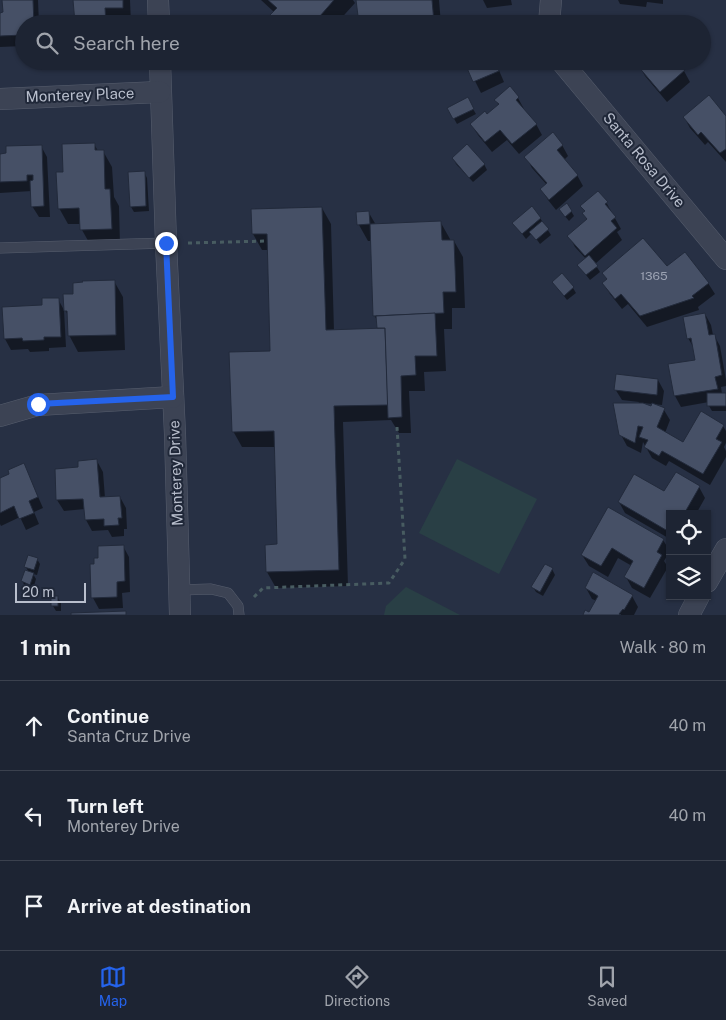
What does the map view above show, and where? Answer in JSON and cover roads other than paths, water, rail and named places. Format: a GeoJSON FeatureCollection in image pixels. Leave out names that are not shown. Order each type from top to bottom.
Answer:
{"type":"FeatureCollection","features":[{"type":"Feature","properties":{"kind":"street"},"geometry":{"type":"LineString","coordinates":[[158,0],[159,15]]}},
{"type":"Feature","properties":{"kind":"street"},"geometry":{"type":"LineString","coordinates":[[550,15],[551,0]]}},
{"type":"Feature","properties":{"kind":"street","name":"Monterey Drive"},"geometry":{"type":"LineString","coordinates":[[160,70],[160,92],[175,243],[173,397],[180,615]]}},
{"type":"Feature","properties":{"kind":"street","name":"Santa Rosa Drive"},"geometry":{"type":"LineString","coordinates":[[569,70],[726,259]]}},
{"type":"Feature","properties":{"kind":"street","name":"Monterey Place"},"geometry":{"type":"LineString","coordinates":[[0,99],[160,92]]}},
{"type":"Feature","properties":{"kind":"street"},"geometry":{"type":"LineString","coordinates":[[0,416],[38,404],[173,397]]}},
{"type":"Feature","properties":{"kind":"street"},"geometry":{"type":"LineString","coordinates":[[711,575],[726,549]]}},
{"type":"Feature","properties":{"kind":"street"},"geometry":{"type":"LineString","coordinates":[[689,615],[697,600]]}},
{"type":"Feature","properties":{"kind":"lane"},"geometry":{"type":"LineString","coordinates":[[0,248],[175,243]]}},
{"type":"Feature","properties":{"kind":"lane"},"geometry":{"type":"LineString","coordinates":[[179,590],[210,589],[228,593],[238,606],[239,615]]}}]}
